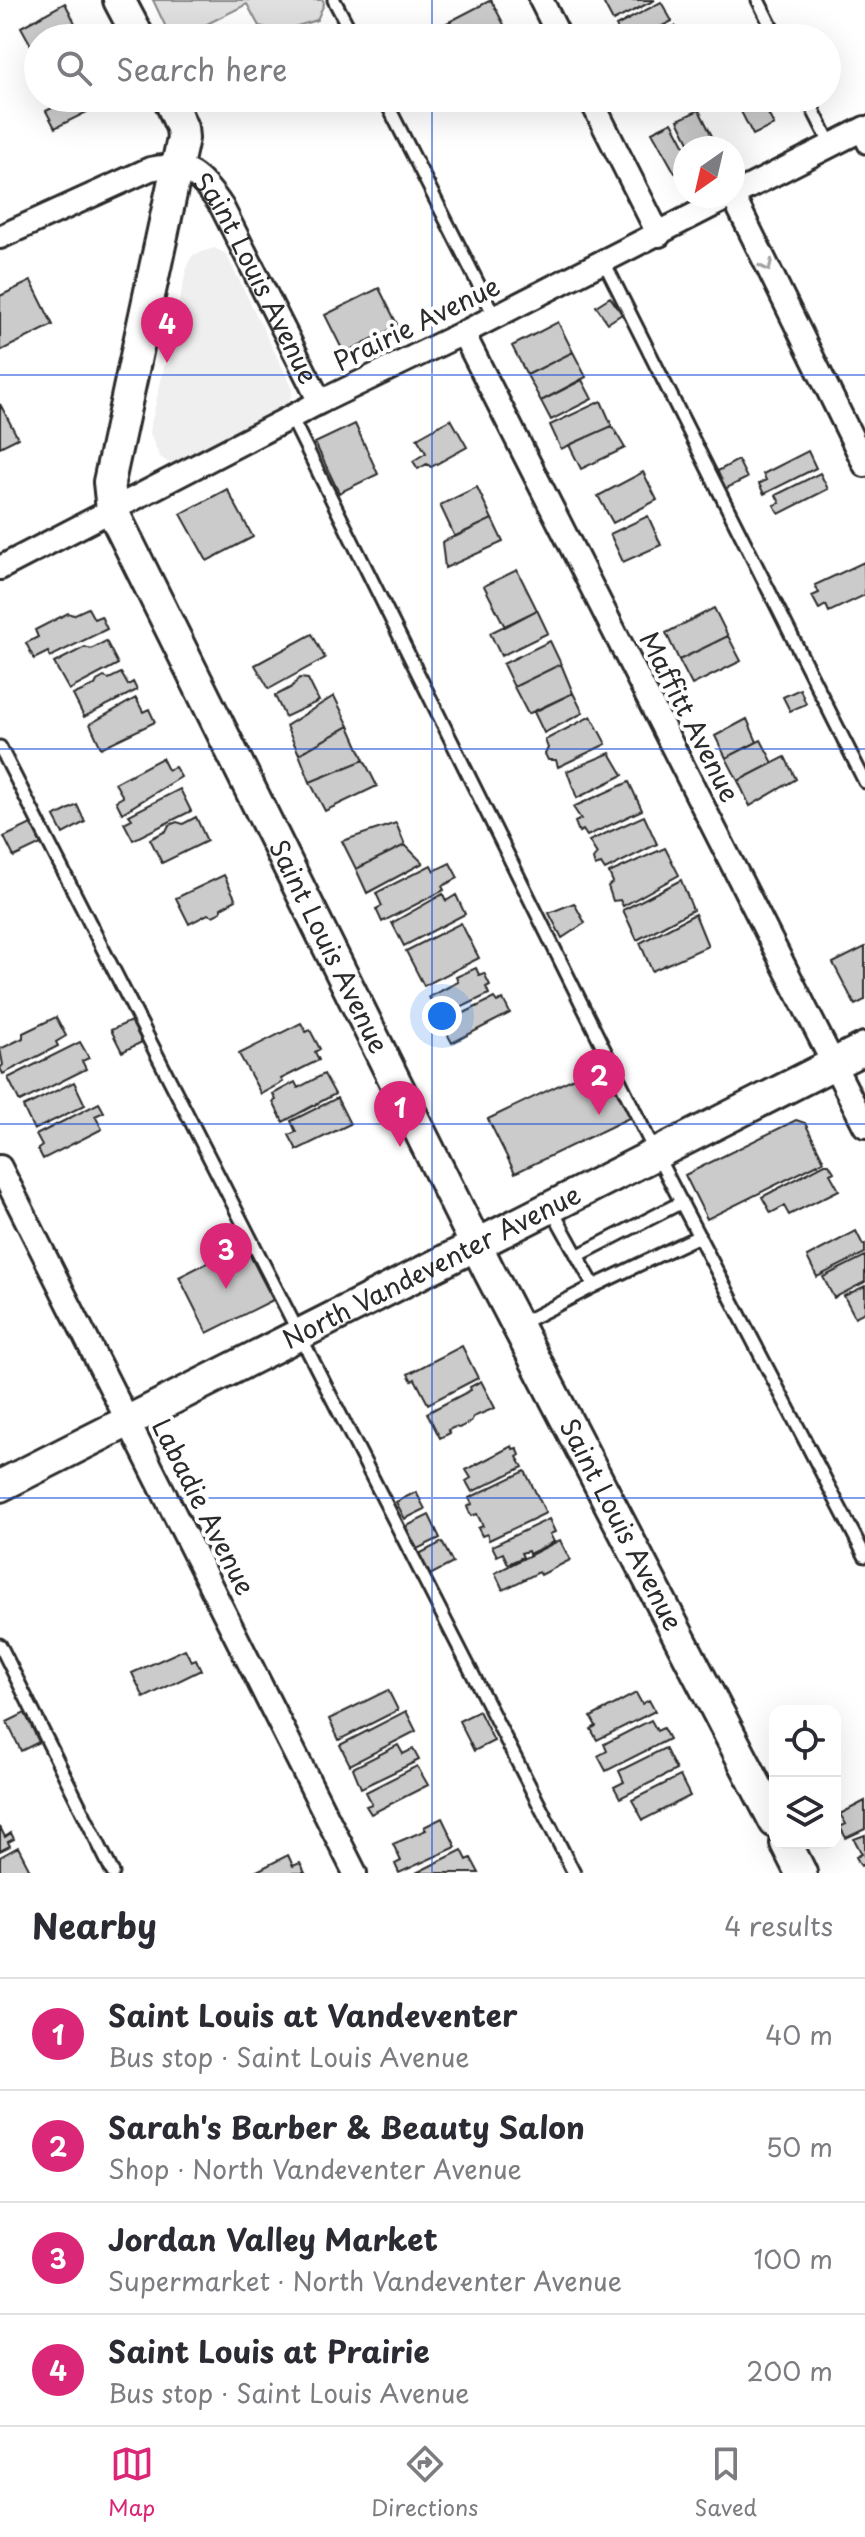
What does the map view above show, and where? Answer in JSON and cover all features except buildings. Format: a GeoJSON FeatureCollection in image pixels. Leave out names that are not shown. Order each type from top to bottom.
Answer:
{"type":"FeatureCollection","features":[{"type":"Feature","properties":{"kind":"street"},"geometry":{"type":"LineString","coordinates":[[119,0],[132,24]]}},
{"type":"Feature","properties":{"kind":"street"},"geometry":{"type":"LineString","coordinates":[[541,0],[553,24]]}},
{"type":"Feature","properties":{"kind":"street","name":"Saint Louis Avenue"},"geometry":{"type":"LineString","coordinates":[[175,112],[182,128],[177,167],[109,482],[112,510],[476,1245],[769,1810]]}},
{"type":"Feature","properties":{"kind":"street"},"geometry":{"type":"LineString","coordinates":[[597,112],[659,235]]}},
{"type":"Feature","properties":{"kind":"street","name":"Prairie Avenue"},"geometry":{"type":"LineString","coordinates":[[745,189],[831,145],[862,135]]}},
{"type":"Feature","properties":{"kind":"street"},"geometry":{"type":"LineString","coordinates":[[0,237],[147,171],[167,165],[177,167]]}},
{"type":"Feature","properties":{"kind":"street","name":"Saint Louis Avenue"},"geometry":{"type":"LineString","coordinates":[[177,167],[203,182],[222,207],[320,402]]}},
{"type":"Feature","properties":{"kind":"street","name":"Prairie Avenue"},"geometry":{"type":"LineString","coordinates":[[0,568],[320,402],[710,208]]}},
{"type":"Feature","properties":{"kind":"street"},"geometry":{"type":"LineString","coordinates":[[738,208],[865,465]]}},
{"type":"Feature","properties":{"kind":"street","name":"Maffitt Avenue"},"geometry":{"type":"LineString","coordinates":[[463,333],[865,1126]]}},
{"type":"Feature","properties":{"kind":"street","name":"North Vandeventer Avenue"},"geometry":{"type":"LineString","coordinates":[[0,1486],[865,1048]]}},
{"type":"Feature","properties":{"kind":"street","name":"Labadie Avenue"},"geometry":{"type":"LineString","coordinates":[[0,1167],[355,1873]]}},
{"type":"Feature","properties":{"kind":"street"},"geometry":{"type":"LineString","coordinates":[[789,1849],[801,1873]]}},
{"type":"Feature","properties":{"kind":"lane"},"geometry":{"type":"LineString","coordinates":[[334,0],[347,24]]}},
{"type":"Feature","properties":{"kind":"lane"},"geometry":{"type":"LineString","coordinates":[[758,0],[770,24]]}},
{"type":"Feature","properties":{"kind":"lane"},"geometry":{"type":"LineString","coordinates":[[391,112],[495,317]]}},
{"type":"Feature","properties":{"kind":"lane"},"geometry":{"type":"LineString","coordinates":[[814,112],[831,145]]}},
{"type":"Feature","properties":{"kind":"lane"},"geometry":{"type":"LineString","coordinates":[[604,262],[865,782]]}},
{"type":"Feature","properties":{"kind":"lane"},"geometry":{"type":"LineString","coordinates":[[291,417],[656,1154],[865,1556]]}},
{"type":"Feature","properties":{"kind":"lane"},"geometry":{"type":"LineString","coordinates":[[0,747],[574,1873]]}},
{"type":"Feature","properties":{"kind":"lane"},"geometry":{"type":"LineString","coordinates":[[577,1256],[682,1202]]}},
{"type":"Feature","properties":{"kind":"lane"},"geometry":{"type":"LineString","coordinates":[[551,1207],[594,1286]]}},
{"type":"Feature","properties":{"kind":"lane"},"geometry":{"type":"LineString","coordinates":[[517,1325],[699,1236]]}},
{"type":"Feature","properties":{"kind":"lane"},"geometry":{"type":"LineString","coordinates":[[0,1645],[113,1873]]}},
{"type":"Feature","properties":{"kind":"shaded area"},"geometry":{"type":"Polygon","coordinates":[[[153,0],[323,0],[324,4],[317,20],[304,24],[258,24],[247,4],[207,24],[164,24],[153,0]]]}},
{"type":"Feature","properties":{"kind":"shaded area"},"geometry":{"type":"Polygon","coordinates":[[[214,248],[226,254],[292,387],[292,395],[285,407],[174,463],[167,462],[159,456],[150,433],[151,424],[188,263],[193,255],[214,248]]]}},
{"type":"Feature","properties":{"kind":"place","name":"Saint Louis at Prairie"},"geometry":{"type":"Point","coordinates":[167,363]}},
{"type":"Feature","properties":{"kind":"place","name":"Sarah's Barber & Beauty Salon"},"geometry":{"type":"Point","coordinates":[599,1115]}},
{"type":"Feature","properties":{"kind":"place","name":"Saint Louis at Vandeventer"},"geometry":{"type":"Point","coordinates":[400,1147]}},
{"type":"Feature","properties":{"kind":"place","name":"Jordan Valley Market"},"geometry":{"type":"Point","coordinates":[226,1289]}}]}
